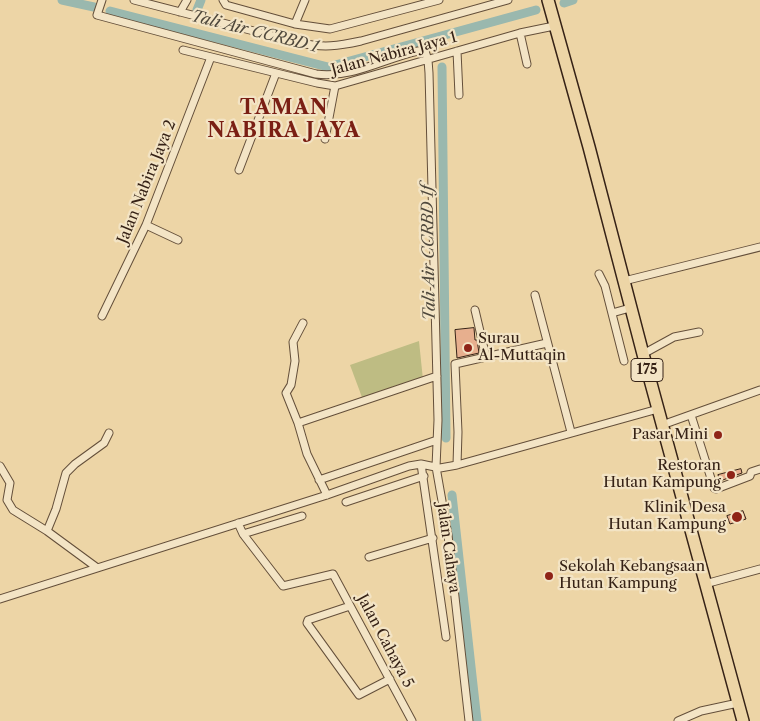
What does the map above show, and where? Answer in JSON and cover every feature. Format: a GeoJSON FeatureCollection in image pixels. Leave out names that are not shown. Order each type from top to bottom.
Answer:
{"type":"FeatureCollection","features":[{"type":"Feature","properties":{"kind":"main road","name":"175"},"geometry":{"type":"LineString","coordinates":[[548,1],[743,721]]}},
{"type":"Feature","properties":{"kind":"street"},"geometry":{"type":"LineString","coordinates":[[102,0],[98,15],[327,76],[342,74],[418,51],[424,52],[428,60],[436,280],[436,467],[448,535],[469,721]]}},
{"type":"Feature","properties":{"kind":"street"},"geometry":{"type":"LineString","coordinates":[[134,0],[322,47],[332,47],[361,41],[508,0]]}},
{"type":"Feature","properties":{"kind":"street"},"geometry":{"type":"LineString","coordinates":[[180,12],[187,0]]}},
{"type":"Feature","properties":{"kind":"street"},"geometry":{"type":"LineString","coordinates":[[223,0],[226,5],[295,24],[330,29],[439,0]]}},
{"type":"Feature","properties":{"kind":"street"},"geometry":{"type":"LineString","coordinates":[[295,24],[305,0]]}},
{"type":"Feature","properties":{"kind":"street","name":"Jalan Nabira Jaya 1"},"geometry":{"type":"LineString","coordinates":[[183,50],[335,86],[553,22]]}},
{"type":"Feature","properties":{"kind":"street"},"geometry":{"type":"LineString","coordinates":[[520,33],[527,64]]}},
{"type":"Feature","properties":{"kind":"street"},"geometry":{"type":"LineString","coordinates":[[457,51],[459,96]]}},
{"type":"Feature","properties":{"kind":"street","name":"Jalan Nabira Jaya 2"},"geometry":{"type":"LineString","coordinates":[[102,316],[146,225],[211,57]]}},
{"type":"Feature","properties":{"kind":"street"},"geometry":{"type":"LineString","coordinates":[[239,170],[276,73]]}},
{"type":"Feature","properties":{"kind":"street"},"geometry":{"type":"LineString","coordinates":[[325,139],[335,86]]}},
{"type":"Feature","properties":{"kind":"street"},"geometry":{"type":"LineString","coordinates":[[146,225],[178,240]]}},
{"type":"Feature","properties":{"kind":"street"},"geometry":{"type":"LineString","coordinates":[[624,281],[760,247]]}},
{"type":"Feature","properties":{"kind":"street"},"geometry":{"type":"LineString","coordinates":[[599,274],[603,280],[624,361]]}},
{"type":"Feature","properties":{"kind":"street"},"geometry":{"type":"LineString","coordinates":[[535,294],[571,432]]}},
{"type":"Feature","properties":{"kind":"street"},"geometry":{"type":"LineString","coordinates":[[612,313],[630,308]]}},
{"type":"Feature","properties":{"kind":"street"},"geometry":{"type":"LineString","coordinates":[[475,310],[486,357]]}},
{"type":"Feature","properties":{"kind":"street"},"geometry":{"type":"LineString","coordinates":[[303,323],[293,342],[295,361],[291,384],[286,393],[298,423],[307,454],[327,495]]}},
{"type":"Feature","properties":{"kind":"street"},"geometry":{"type":"LineString","coordinates":[[643,354],[674,337],[699,332]]}},
{"type":"Feature","properties":{"kind":"street"},"geometry":{"type":"LineString","coordinates":[[457,465],[458,432],[455,366],[457,363],[547,343]]}},
{"type":"Feature","properties":{"kind":"street"},"geometry":{"type":"LineString","coordinates":[[298,423],[437,376]]}},
{"type":"Feature","properties":{"kind":"street"},"geometry":{"type":"LineString","coordinates":[[662,425],[760,390]]}},
{"type":"Feature","properties":{"kind":"street"},"geometry":{"type":"LineString","coordinates":[[0,599],[327,495],[409,466],[421,464],[436,467],[457,465],[658,409]]}},
{"type":"Feature","properties":{"kind":"street"},"geometry":{"type":"LineString","coordinates":[[691,415],[714,488],[716,489],[750,476],[751,472],[760,469]]}},
{"type":"Feature","properties":{"kind":"street"},"geometry":{"type":"LineString","coordinates":[[47,531],[56,509],[66,472],[104,443],[109,433]]}},
{"type":"Feature","properties":{"kind":"street"},"geometry":{"type":"LineString","coordinates":[[319,480],[437,440]]}},
{"type":"Feature","properties":{"kind":"street","name":"Jalan Cahaya"},"geometry":{"type":"LineString","coordinates":[[421,464],[446,637]]}},
{"type":"Feature","properties":{"kind":"street"},"geometry":{"type":"LineString","coordinates":[[0,466],[10,483],[7,500],[10,507],[96,567]]}},
{"type":"Feature","properties":{"kind":"street"},"geometry":{"type":"LineString","coordinates":[[346,502],[424,476]]}},
{"type":"Feature","properties":{"kind":"street"},"geometry":{"type":"LineString","coordinates":[[238,523],[243,534],[302,516]]}},
{"type":"Feature","properties":{"kind":"street","name":"Jalan Cahaya 5"},"geometry":{"type":"LineString","coordinates":[[243,534],[283,586],[333,574],[412,721]]}},
{"type":"Feature","properties":{"kind":"street"},"geometry":{"type":"LineString","coordinates":[[368,557],[433,538]]}},
{"type":"Feature","properties":{"kind":"street"},"geometry":{"type":"LineString","coordinates":[[705,584],[760,569]]}},
{"type":"Feature","properties":{"kind":"street"},"geometry":{"type":"LineString","coordinates":[[350,606],[308,620],[307,623],[358,694],[361,695],[390,679]]}},
{"type":"Feature","properties":{"kind":"street"},"geometry":{"type":"LineString","coordinates":[[678,721],[701,711],[738,703]]}},
{"type":"Feature","properties":{"kind":"shaded area"},"geometry":{"type":"Polygon","coordinates":[[[419,341],[423,380],[363,400],[350,365],[419,341]]]}},
{"type":"Feature","properties":{"kind":"building","name":"Surau Al-Muttaqin"},"geometry":{"type":"Polygon","coordinates":[[[474,328],[479,353],[457,358],[455,330],[474,328]]]}},
{"type":"Feature","properties":{"kind":"building","name":"Restoran Hutan Kampung"},"geometry":{"type":"Polygon","coordinates":[[[741,469],[742,473],[720,481],[718,475],[741,469]]]}},
{"type":"Feature","properties":{"kind":"building","name":"Klinik Desa Hutan Kampung"},"geometry":{"type":"Polygon","coordinates":[[[743,511],[746,519],[730,524],[727,516],[743,511]]]}},
{"type":"Feature","properties":{"kind":"waterway","name":"Tali Air CCRBD 1"},"geometry":{"type":"LineString","coordinates":[[62,0],[94,7]]}},
{"type":"Feature","properties":{"kind":"waterway"},"geometry":{"type":"LineString","coordinates":[[197,10],[201,0]]}},
{"type":"Feature","properties":{"kind":"waterway","name":"Tali Air CCRBD 1"},"geometry":{"type":"LineString","coordinates":[[564,3],[573,0]]}},
{"type":"Feature","properties":{"kind":"waterway","name":"Tali Air CCRBD 1"},"geometry":{"type":"LineString","coordinates":[[110,11],[328,67],[536,10]]}},
{"type":"Feature","properties":{"kind":"waterway","name":"Tali Air CCRBD 1f"},"geometry":{"type":"LineString","coordinates":[[442,67],[446,438]]}},
{"type":"Feature","properties":{"kind":"waterway","name":"Tali Air CCRBD 1f"},"geometry":{"type":"LineString","coordinates":[[452,495],[477,721]]}},
{"type":"Feature","properties":{"kind":"place","name":"Surau Al-Muttaqin"},"geometry":{"type":"Point","coordinates":[468,348]}},
{"type":"Feature","properties":{"kind":"place","name":"Pasar Mini"},"geometry":{"type":"Point","coordinates":[718,435]}},
{"type":"Feature","properties":{"kind":"place","name":"Restoran Hutan Kampung"},"geometry":{"type":"Point","coordinates":[731,475]}},
{"type":"Feature","properties":{"kind":"place","name":"Klinik Desa Hutan Kampung"},"geometry":{"type":"Point","coordinates":[737,517]}},
{"type":"Feature","properties":{"kind":"place","name":"Sekolah Kebangsaan Hutan Kampung"},"geometry":{"type":"Point","coordinates":[549,576]}},
{"type":"Feature","properties":{"kind":"district","name":"TAMAN NABIRA JAYA"},"geometry":{"type":"Point","coordinates":[284,120]}}]}
